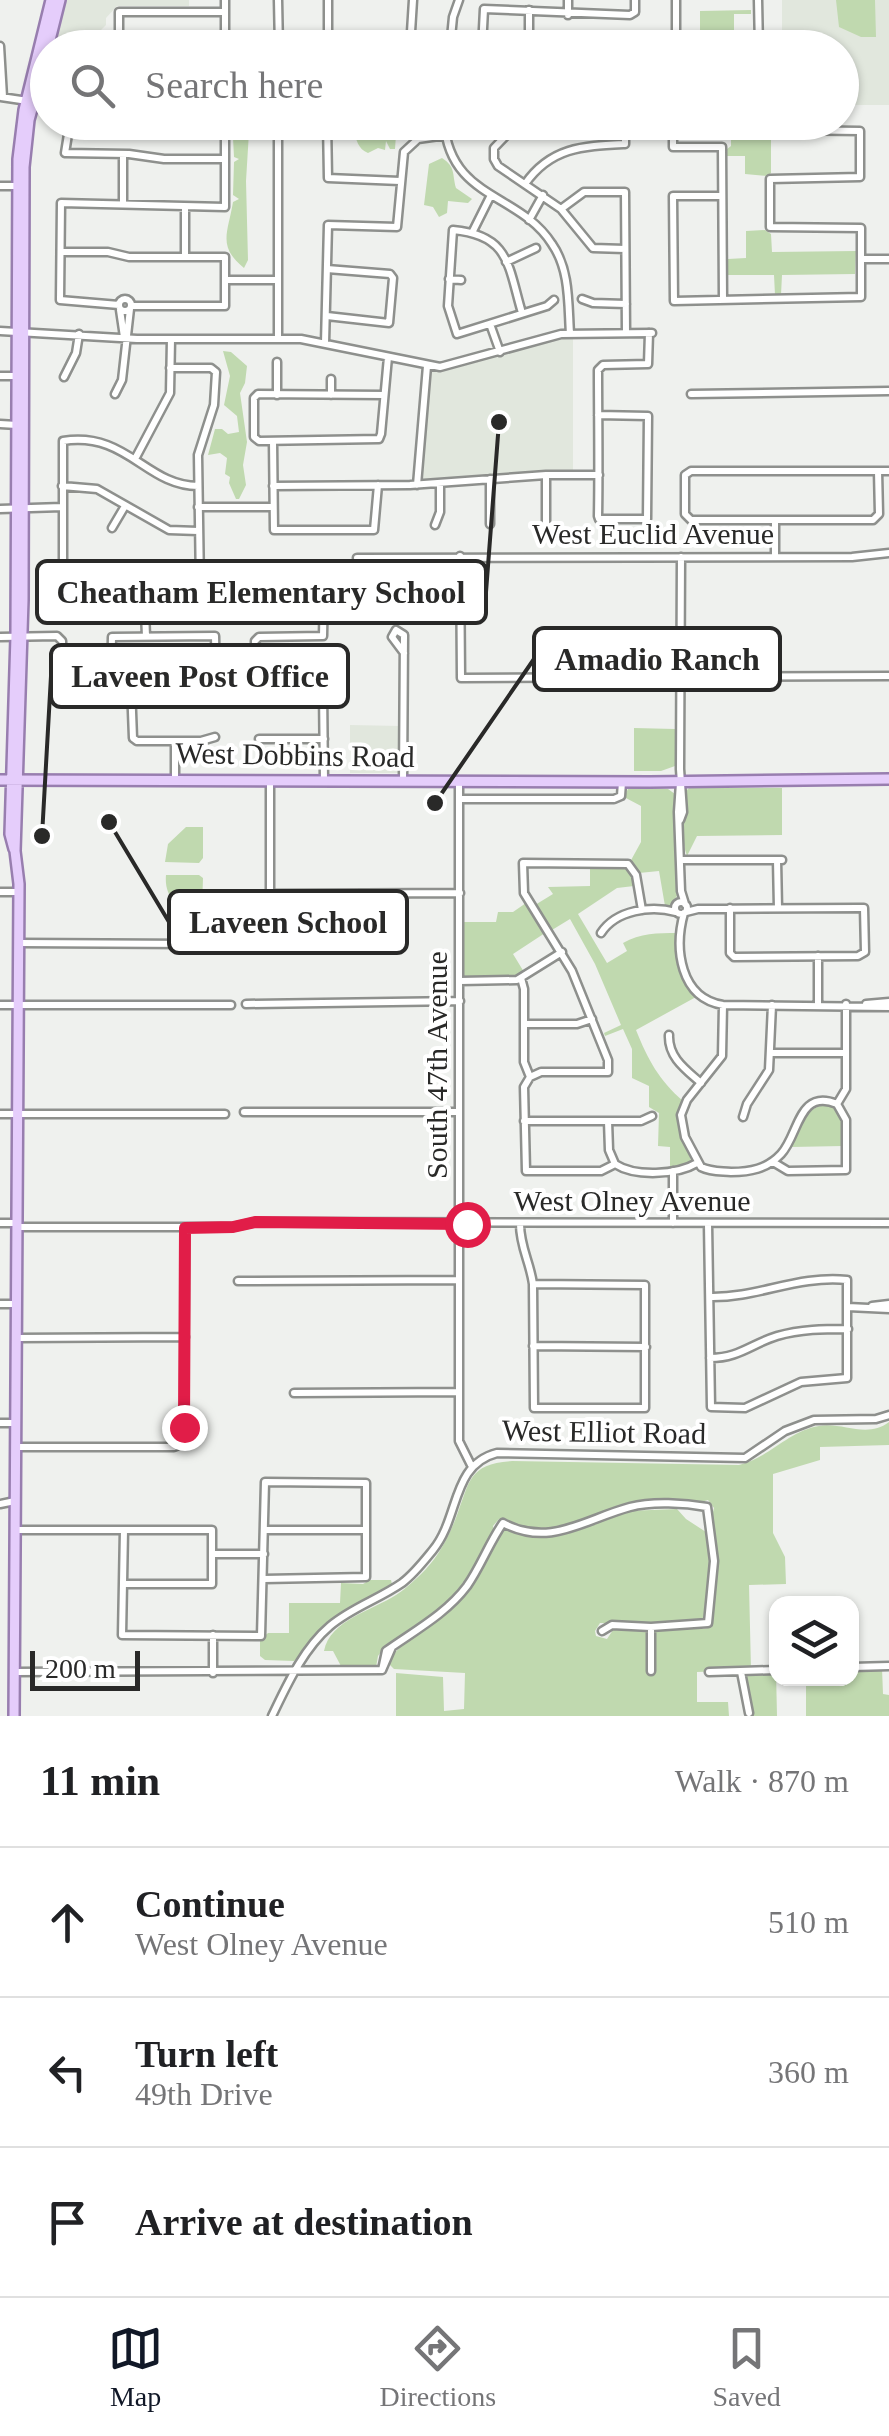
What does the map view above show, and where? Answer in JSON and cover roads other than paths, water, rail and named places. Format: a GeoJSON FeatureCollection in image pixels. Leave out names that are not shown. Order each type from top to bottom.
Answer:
{"type":"FeatureCollection","features":[{"type":"Feature","properties":{"kind":"main road"},"geometry":{"type":"LineString","coordinates":[[45,30],[51,0]]}},
{"type":"Feature","properties":{"kind":"main road"},"geometry":{"type":"LineString","coordinates":[[53,30],[60,0]]}},
{"type":"Feature","properties":{"kind":"main road"},"geometry":{"type":"LineString","coordinates":[[9,780],[18,714],[20,186],[30,101]]}},
{"type":"Feature","properties":{"kind":"main road"},"geometry":{"type":"LineString","coordinates":[[20,333],[20,425]]}},
{"type":"Feature","properties":{"kind":"main road"},"geometry":{"type":"LineString","coordinates":[[14,1716],[19,892],[10,834],[9,780],[19,636]]}},
{"type":"Feature","properties":{"kind":"main road"},"geometry":{"type":"LineString","coordinates":[[13,682],[18,714]]}},
{"type":"Feature","properties":{"kind":"main road","name":"West Dobbins Road"},"geometry":{"type":"LineString","coordinates":[[9,780],[889,779]]}},
{"type":"Feature","properties":{"kind":"main road"},"geometry":{"type":"LineString","coordinates":[[0,1674],[14,1673]]}},
{"type":"Feature","properties":{"kind":"street"},"geometry":{"type":"LineString","coordinates":[[224,30],[225,0]]}},
{"type":"Feature","properties":{"kind":"street"},"geometry":{"type":"LineString","coordinates":[[278,0],[278,30]]}},
{"type":"Feature","properties":{"kind":"street"},"geometry":{"type":"LineString","coordinates":[[328,0],[328,30]]}},
{"type":"Feature","properties":{"kind":"street"},"geometry":{"type":"LineString","coordinates":[[411,30],[413,0]]}},
{"type":"Feature","properties":{"kind":"street"},"geometry":{"type":"LineString","coordinates":[[568,0],[568,15]]}},
{"type":"Feature","properties":{"kind":"street"},"geometry":{"type":"LineString","coordinates":[[483,30],[484,9],[556,11],[568,15],[634,14],[634,0]]}},
{"type":"Feature","properties":{"kind":"street"},"geometry":{"type":"LineString","coordinates":[[676,0],[676,30]]}},
{"type":"Feature","properties":{"kind":"street"},"geometry":{"type":"LineString","coordinates":[[758,0],[759,30]]}},
{"type":"Feature","properties":{"kind":"street"},"geometry":{"type":"LineString","coordinates":[[452,30],[456,1]]}},
{"type":"Feature","properties":{"kind":"street"},"geometry":{"type":"LineString","coordinates":[[528,30],[529,10]]}},
{"type":"Feature","properties":{"kind":"street"},"geometry":{"type":"LineString","coordinates":[[120,30],[120,12],[225,12]]}},
{"type":"Feature","properties":{"kind":"street"},"geometry":{"type":"LineString","coordinates":[[1,46],[1,97],[30,101]]}},
{"type":"Feature","properties":{"kind":"street"},"geometry":{"type":"LineString","coordinates":[[722,196],[673,196],[674,301],[860,298],[860,228],[770,228],[770,179],[860,177],[859,130]]}},
{"type":"Feature","properties":{"kind":"street"},"geometry":{"type":"LineString","coordinates":[[67,140],[65,153],[124,154],[164,160],[225,159]]}},
{"type":"Feature","properties":{"kind":"street"},"geometry":{"type":"LineString","coordinates":[[119,307],[60,300],[61,204],[225,207],[225,140]]}},
{"type":"Feature","properties":{"kind":"street"},"geometry":{"type":"LineString","coordinates":[[278,140],[278,339]]}},
{"type":"Feature","properties":{"kind":"street"},"geometry":{"type":"LineString","coordinates":[[327,140],[328,178],[400,182]]}},
{"type":"Feature","properties":{"kind":"street"},"geometry":{"type":"LineString","coordinates":[[324,344],[328,225],[396,228],[401,161],[409,145],[418,140]]}},
{"type":"Feature","properties":{"kind":"street"},"geometry":{"type":"LineString","coordinates":[[448,140],[463,174],[544,233],[561,260],[570,334]]}},
{"type":"Feature","properties":{"kind":"street"},"geometry":{"type":"LineString","coordinates":[[500,140],[493,153],[498,166],[561,209],[593,248],[626,249]]}},
{"type":"Feature","properties":{"kind":"street"},"geometry":{"type":"LineString","coordinates":[[525,184],[544,161],[568,149],[625,144],[625,140]]}},
{"type":"Feature","properties":{"kind":"street"},"geometry":{"type":"LineString","coordinates":[[674,140],[674,147],[722,147],[722,300]]}},
{"type":"Feature","properties":{"kind":"street"},"geometry":{"type":"LineString","coordinates":[[123,203],[124,154]]}},
{"type":"Feature","properties":{"kind":"street"},"geometry":{"type":"LineString","coordinates":[[0,186],[20,186]]}},
{"type":"Feature","properties":{"kind":"street"},"geometry":{"type":"LineString","coordinates":[[561,209],[584,192],[625,192],[626,333]]}},
{"type":"Feature","properties":{"kind":"street"},"geometry":{"type":"LineString","coordinates":[[528,220],[544,196]]}},
{"type":"Feature","properties":{"kind":"street"},"geometry":{"type":"LineString","coordinates":[[473,232],[490,197]]}},
{"type":"Feature","properties":{"kind":"street"},"geometry":{"type":"LineString","coordinates":[[185,208],[185,256]]}},
{"type":"Feature","properties":{"kind":"street"},"geometry":{"type":"LineString","coordinates":[[522,314],[506,262],[495,243],[473,232],[453,230],[448,306],[457,334],[490,324],[522,314],[547,306],[554,300]]}},
{"type":"Feature","properties":{"kind":"street"},"geometry":{"type":"LineString","coordinates":[[506,262],[536,248]]}},
{"type":"Feature","properties":{"kind":"street"},"geometry":{"type":"LineString","coordinates":[[61,252],[225,257],[224,306],[130,307]]}},
{"type":"Feature","properties":{"kind":"street"},"geometry":{"type":"LineString","coordinates":[[862,259],[889,258]]}},
{"type":"Feature","properties":{"kind":"street"},"geometry":{"type":"LineString","coordinates":[[327,269],[392,275],[388,323],[327,316]]}},
{"type":"Feature","properties":{"kind":"street"},"geometry":{"type":"LineString","coordinates":[[449,279],[462,280]]}},
{"type":"Feature","properties":{"kind":"street"},"geometry":{"type":"LineString","coordinates":[[225,280],[278,280]]}},
{"type":"Feature","properties":{"kind":"street"},"geometry":{"type":"LineString","coordinates":[[115,394],[122,380],[130,307],[124,299],[119,307],[125,338]]}},
{"type":"Feature","properties":{"kind":"street"},"geometry":{"type":"LineString","coordinates":[[582,299],[626,304]]}},
{"type":"Feature","properties":{"kind":"street"},"geometry":{"type":"LineString","coordinates":[[490,324],[500,352]]}},
{"type":"Feature","properties":{"kind":"street"},"geometry":{"type":"LineString","coordinates":[[0,332],[278,339],[324,344],[427,366],[450,366],[570,334],[650,333],[648,364],[599,366],[598,416],[599,519],[647,518],[648,416],[598,416]]}},
{"type":"Feature","properties":{"kind":"street"},"geometry":{"type":"LineString","coordinates":[[64,377],[76,352],[79,334]]}},
{"type":"Feature","properties":{"kind":"street"},"geometry":{"type":"LineString","coordinates":[[135,459],[170,393],[171,339]]}},
{"type":"Feature","properties":{"kind":"street"},"geometry":{"type":"LineString","coordinates":[[384,395],[256,396],[256,440],[379,439],[384,395],[388,357]]}},
{"type":"Feature","properties":{"kind":"street"},"geometry":{"type":"LineString","coordinates":[[277,362],[277,395]]}},
{"type":"Feature","properties":{"kind":"street"},"geometry":{"type":"LineString","coordinates":[[417,485],[427,366]]}},
{"type":"Feature","properties":{"kind":"street"},"geometry":{"type":"LineString","coordinates":[[170,368],[214,369],[215,400],[199,449],[200,586],[348,587]]}},
{"type":"Feature","properties":{"kind":"street"},"geometry":{"type":"LineString","coordinates":[[0,376],[17,376]]}},
{"type":"Feature","properties":{"kind":"street"},"geometry":{"type":"LineString","coordinates":[[331,379],[331,395]]}},
{"type":"Feature","properties":{"kind":"street"},"geometry":{"type":"LineString","coordinates":[[691,394],[889,391]]}},
{"type":"Feature","properties":{"kind":"street"},"geometry":{"type":"LineString","coordinates":[[2,425],[20,425]]}},
{"type":"Feature","properties":{"kind":"street"},"geometry":{"type":"LineString","coordinates":[[273,440],[274,530],[374,530],[378,485]]}},
{"type":"Feature","properties":{"kind":"street"},"geometry":{"type":"LineString","coordinates":[[146,636],[144,588],[63,585],[63,441],[101,441],[176,483],[198,486]]}},
{"type":"Feature","properties":{"kind":"street"},"geometry":{"type":"LineString","coordinates":[[878,471],[877,518],[687,518],[687,472],[878,471],[889,471]]}},
{"type":"Feature","properties":{"kind":"street"},"geometry":{"type":"LineString","coordinates":[[273,486],[417,485],[598,474]]}},
{"type":"Feature","properties":{"kind":"street"},"geometry":{"type":"LineString","coordinates":[[546,475],[546,522]]}},
{"type":"Feature","properties":{"kind":"street"},"geometry":{"type":"LineString","coordinates":[[490,479],[490,524]]}},
{"type":"Feature","properties":{"kind":"street"},"geometry":{"type":"LineString","coordinates":[[435,525],[440,512],[440,483]]}},
{"type":"Feature","properties":{"kind":"street"},"geometry":{"type":"LineString","coordinates":[[62,486],[91,487],[170,530],[198,531]]}},
{"type":"Feature","properties":{"kind":"street"},"geometry":{"type":"LineString","coordinates":[[112,528],[124,506]]}},
{"type":"Feature","properties":{"kind":"street"},"geometry":{"type":"LineString","coordinates":[[2,508],[62,507]]}},
{"type":"Feature","properties":{"kind":"street"},"geometry":{"type":"LineString","coordinates":[[198,508],[273,507]]}},
{"type":"Feature","properties":{"kind":"street"},"geometry":{"type":"LineString","coordinates":[[775,520],[775,556]]}},
{"type":"Feature","properties":{"kind":"street","name":"West Euclid Avenue"},"geometry":{"type":"LineString","coordinates":[[357,558],[852,556],[889,552]]}},
{"type":"Feature","properties":{"kind":"street"},"geometry":{"type":"LineString","coordinates":[[460,556],[461,678],[889,676]]}},
{"type":"Feature","properties":{"kind":"street"},"geometry":{"type":"LineString","coordinates":[[681,557],[684,974],[696,993],[723,1005],[889,1004]]}},
{"type":"Feature","properties":{"kind":"street"},"geometry":{"type":"LineString","coordinates":[[324,586],[323,636],[256,638],[255,661],[256,686],[323,689],[324,781]]}},
{"type":"Feature","properties":{"kind":"street"},"geometry":{"type":"LineString","coordinates":[[0,636],[60,638],[63,685],[111,686],[216,685],[215,636],[112,636],[111,686]]}},
{"type":"Feature","properties":{"kind":"street"},"geometry":{"type":"LineString","coordinates":[[403,782],[404,653]]}},
{"type":"Feature","properties":{"kind":"street"},"geometry":{"type":"LineString","coordinates":[[217,661],[255,661]]}},
{"type":"Feature","properties":{"kind":"street"},"geometry":{"type":"LineString","coordinates":[[131,686],[133,738],[174,741],[215,737]]}},
{"type":"Feature","properties":{"kind":"street"},"geometry":{"type":"LineString","coordinates":[[259,739],[324,739]]}},
{"type":"Feature","properties":{"kind":"street"},"geometry":{"type":"LineString","coordinates":[[174,741],[174,779]]}},
{"type":"Feature","properties":{"kind":"street"},"geometry":{"type":"LineString","coordinates":[[270,780],[270,894],[460,893]]}},
{"type":"Feature","properties":{"kind":"street","name":"South 47th Avenue"},"geometry":{"type":"LineString","coordinates":[[459,782],[459,1441],[470,1466]]}},
{"type":"Feature","properties":{"kind":"street"},"geometry":{"type":"LineString","coordinates":[[460,799],[617,799],[622,793],[622,782]]}},
{"type":"Feature","properties":{"kind":"street"},"geometry":{"type":"LineString","coordinates":[[681,860],[780,860],[778,908]]}},
{"type":"Feature","properties":{"kind":"street"},"geometry":{"type":"LineString","coordinates":[[616,1164],[601,1171],[526,1171],[524,1087],[530,1076],[541,1072],[608,1072],[607,1052],[562,952],[524,894],[524,863],[620,862],[636,875],[642,910]]}},
{"type":"Feature","properties":{"kind":"street"},"geometry":{"type":"LineString","coordinates":[[0,892],[19,892]]}},
{"type":"Feature","properties":{"kind":"street"},"geometry":{"type":"LineString","coordinates":[[601,932],[617,918],[642,910],[730,908],[864,908],[864,955],[730,956],[730,908]]}},
{"type":"Feature","properties":{"kind":"street"},"geometry":{"type":"LineString","coordinates":[[19,943],[191,944]]}},
{"type":"Feature","properties":{"kind":"street"},"geometry":{"type":"LineString","coordinates":[[460,981],[521,978],[562,952]]}},
{"type":"Feature","properties":{"kind":"street"},"geometry":{"type":"LineString","coordinates":[[818,956],[818,1004]]}},
{"type":"Feature","properties":{"kind":"street"},"geometry":{"type":"LineString","coordinates":[[521,978],[524,1062],[530,1076]]}},
{"type":"Feature","properties":{"kind":"street"},"geometry":{"type":"LineString","coordinates":[[246,1004],[460,1002]]}},
{"type":"Feature","properties":{"kind":"street"},"geometry":{"type":"LineString","coordinates":[[837,1104],[846,1089],[846,1004]]}},
{"type":"Feature","properties":{"kind":"street"},"geometry":{"type":"LineString","coordinates":[[0,1005],[231,1005]]}},
{"type":"Feature","properties":{"kind":"street"},"geometry":{"type":"LineString","coordinates":[[723,1005],[724,1049],[717,1065],[685,1104],[681,1116],[685,1138],[697,1163],[705,1170],[748,1172],[773,1162],[790,1142],[800,1116],[808,1107],[823,1101],[837,1104],[846,1120],[846,1170],[788,1171],[773,1162]]}},
{"type":"Feature","properties":{"kind":"street"},"geometry":{"type":"LineString","coordinates":[[743,1117],[747,1104],[768,1074],[772,1005]]}},
{"type":"Feature","properties":{"kind":"street"},"geometry":{"type":"LineString","coordinates":[[524,1024],[572,1024],[592,1018]]}},
{"type":"Feature","properties":{"kind":"street"},"geometry":{"type":"LineString","coordinates":[[669,1035],[674,1058],[701,1083]]}},
{"type":"Feature","properties":{"kind":"street"},"geometry":{"type":"LineString","coordinates":[[772,1053],[846,1053]]}},
{"type":"Feature","properties":{"kind":"street"},"geometry":{"type":"LineString","coordinates":[[244,1112],[459,1112]]}},
{"type":"Feature","properties":{"kind":"street"},"geometry":{"type":"LineString","coordinates":[[0,1114],[225,1114]]}},
{"type":"Feature","properties":{"kind":"street"},"geometry":{"type":"LineString","coordinates":[[524,1122],[642,1121],[652,1116]]}},
{"type":"Feature","properties":{"kind":"street"},"geometry":{"type":"LineString","coordinates":[[608,1121],[609,1150],[616,1164],[633,1171],[673,1171],[697,1163]]}},
{"type":"Feature","properties":{"kind":"street"},"geometry":{"type":"LineString","coordinates":[[673,1171],[673,1224]]}},
{"type":"Feature","properties":{"kind":"street","name":"West Olney Avenue"},"geometry":{"type":"LineString","coordinates":[[0,1223],[185,1228],[233,1227],[255,1222],[889,1223]]}},
{"type":"Feature","properties":{"kind":"street"},"geometry":{"type":"LineString","coordinates":[[523,1224],[524,1253],[534,1284],[534,1408],[644,1408],[645,1285],[534,1284]]}},
{"type":"Feature","properties":{"kind":"street"},"geometry":{"type":"LineString","coordinates":[[710,1224],[710,1238],[710,1250],[710,1298],[710,1358],[711,1407],[744,1408],[801,1382],[847,1378],[847,1280],[796,1281],[740,1297],[710,1298]]}},
{"type":"Feature","properties":{"kind":"street"},"geometry":{"type":"LineString","coordinates":[[16,1448],[174,1447],[184,1443],[185,1228]]}},
{"type":"Feature","properties":{"kind":"street"},"geometry":{"type":"LineString","coordinates":[[238,1282],[459,1280]]}},
{"type":"Feature","properties":{"kind":"street"},"geometry":{"type":"LineString","coordinates":[[0,1304],[17,1304]]}},
{"type":"Feature","properties":{"kind":"street"},"geometry":{"type":"LineString","coordinates":[[848,1306],[887,1306]]}},
{"type":"Feature","properties":{"kind":"street"},"geometry":{"type":"LineString","coordinates":[[710,1358],[734,1357],[764,1341],[793,1332],[848,1329]]}},
{"type":"Feature","properties":{"kind":"street"},"geometry":{"type":"LineString","coordinates":[[17,1338],[184,1338]]}},
{"type":"Feature","properties":{"kind":"street"},"geometry":{"type":"LineString","coordinates":[[534,1346],[646,1346]]}},
{"type":"Feature","properties":{"kind":"street"},"geometry":{"type":"LineString","coordinates":[[294,1393],[459,1392]]}},
{"type":"Feature","properties":{"kind":"street","name":"West Elliot Road"},"geometry":{"type":"LineString","coordinates":[[272,1716],[294,1671],[329,1627],[404,1582],[445,1536],[470,1466],[482,1456],[497,1452],[746,1458],[796,1426],[836,1418],[876,1419],[889,1414]]}},
{"type":"Feature","properties":{"kind":"street"},"geometry":{"type":"LineString","coordinates":[[0,1423],[16,1423]]}},
{"type":"Feature","properties":{"kind":"street"},"geometry":{"type":"LineString","coordinates":[[124,1530],[122,1635],[263,1635],[264,1554],[266,1482],[366,1483],[366,1578],[264,1578]]}},
{"type":"Feature","properties":{"kind":"street"},"geometry":{"type":"LineString","coordinates":[[0,1502],[16,1501]]}},
{"type":"Feature","properties":{"kind":"street"},"geometry":{"type":"LineString","coordinates":[[14,1673],[382,1670],[386,1651],[430,1621],[465,1588],[500,1526],[563,1531],[628,1508],[707,1508],[714,1561],[708,1623],[612,1625],[602,1630]]}},
{"type":"Feature","properties":{"kind":"street"},"geometry":{"type":"LineString","coordinates":[[15,1530],[212,1530],[212,1584],[123,1584]]}},
{"type":"Feature","properties":{"kind":"street"},"geometry":{"type":"LineString","coordinates":[[265,1530],[366,1530]]}},
{"type":"Feature","properties":{"kind":"street"},"geometry":{"type":"LineString","coordinates":[[212,1554],[264,1554]]}},
{"type":"Feature","properties":{"kind":"street"},"geometry":{"type":"LineString","coordinates":[[651,1627],[651,1671]]}},
{"type":"Feature","properties":{"kind":"street"},"geometry":{"type":"LineString","coordinates":[[213,1636],[213,1673]]}},
{"type":"Feature","properties":{"kind":"street"},"geometry":{"type":"LineString","coordinates":[[859,1667],[889,1666]]}},
{"type":"Feature","properties":{"kind":"street"},"geometry":{"type":"LineString","coordinates":[[708,1672],[769,1670]]}},
{"type":"Feature","properties":{"kind":"street"},"geometry":{"type":"LineString","coordinates":[[741,1672],[749,1713]]}},
{"type":"Feature","properties":{"kind":"place","name":"Cheatham Elementary School"},"geometry":{"type":"Point","coordinates":[499,422]}},
{"type":"Feature","properties":{"kind":"place","name":"Amadio Ranch"},"geometry":{"type":"Point","coordinates":[435,803]}},
{"type":"Feature","properties":{"kind":"place","name":"Laveen School"},"geometry":{"type":"Point","coordinates":[109,822]}},
{"type":"Feature","properties":{"kind":"place","name":"Laveen Post Office"},"geometry":{"type":"Point","coordinates":[42,836]}}]}
